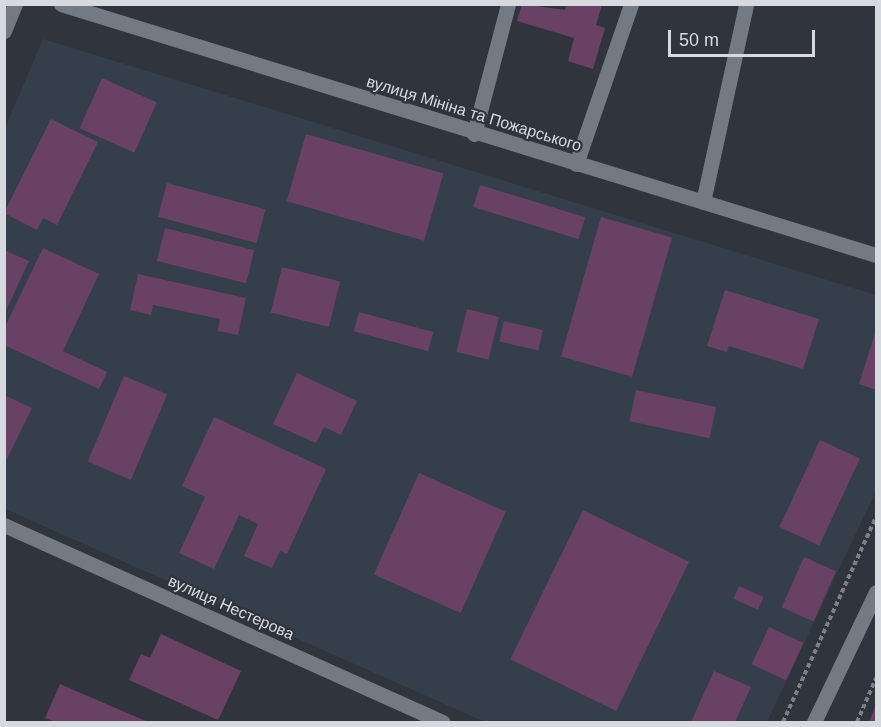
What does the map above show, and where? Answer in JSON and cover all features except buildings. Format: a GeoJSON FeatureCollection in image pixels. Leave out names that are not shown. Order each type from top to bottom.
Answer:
{"type":"FeatureCollection","features":[{"type":"Feature","properties":{"kind":"street"},"geometry":{"type":"LineString","coordinates":[[4,31],[15,4]]}},
{"type":"Feature","properties":{"kind":"street","name":"вулиця Мініна та Пожарського"},"geometry":{"type":"LineString","coordinates":[[61,4],[474,134],[876,255]]}},
{"type":"Feature","properties":{"kind":"street"},"geometry":{"type":"LineString","coordinates":[[474,134],[508,4]]}},
{"type":"Feature","properties":{"kind":"street"},"geometry":{"type":"LineString","coordinates":[[576,164],[630,4]]}},
{"type":"Feature","properties":{"kind":"street"},"geometry":{"type":"LineString","coordinates":[[703,202],[746,4]]}},
{"type":"Feature","properties":{"kind":"street","name":"вулиця Нестерова"},"geometry":{"type":"LineString","coordinates":[[4,525],[442,723]]}},
{"type":"Feature","properties":{"kind":"street"},"geometry":{"type":"LineString","coordinates":[[814,723],[876,592]]}},
{"type":"Feature","properties":{"kind":"path"},"geometry":{"type":"LineString","coordinates":[[783,723],[876,516]]}},
{"type":"Feature","properties":{"kind":"path"},"geometry":{"type":"LineString","coordinates":[[857,723],[876,678]]}},
{"type":"Feature","properties":{"kind":"shaded area"},"geometry":{"type":"Polygon","coordinates":[[[43,39],[876,295],[876,491],[767,722],[485,722],[5,509],[5,128],[43,39]]]}}]}
